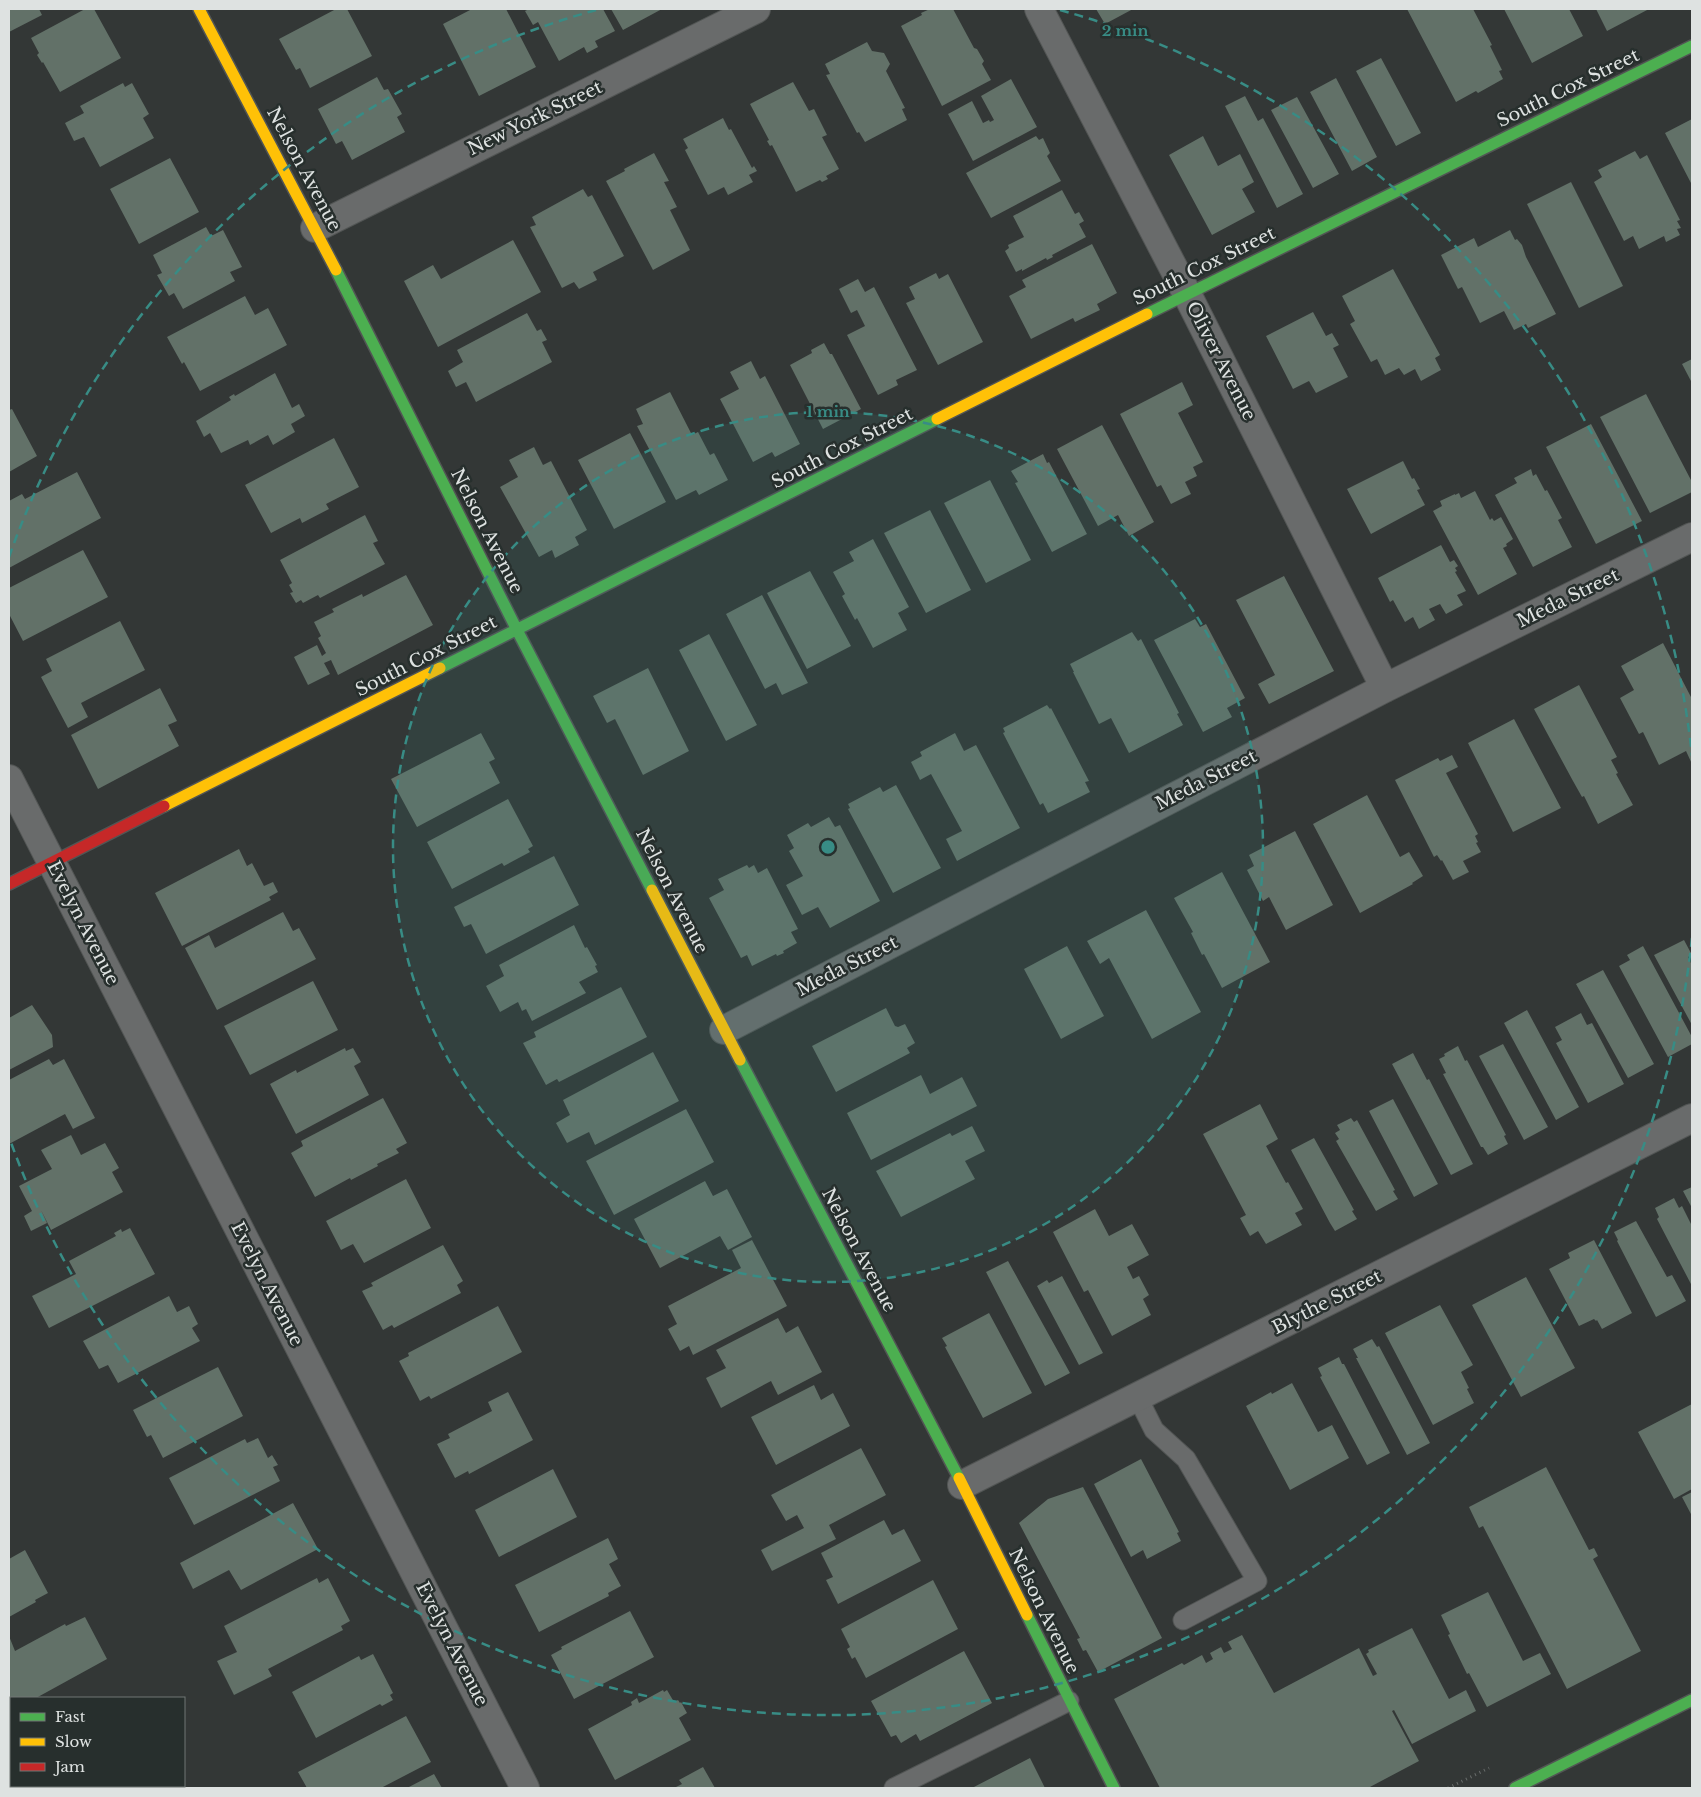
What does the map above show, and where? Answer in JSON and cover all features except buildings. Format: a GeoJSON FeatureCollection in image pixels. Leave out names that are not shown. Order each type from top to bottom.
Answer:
{"type":"FeatureCollection","features":[{"type":"Feature","properties":{"kind":"street","name":"Nelson Avenue"},"geometry":{"type":"LineString","coordinates":[[199,9],[315,228],[518,630],[724,1030],[962,1485],[1114,1788]]}},
{"type":"Feature","properties":{"kind":"street","name":"New York Street"},"geometry":{"type":"LineString","coordinates":[[315,228],[756,9]]}},
{"type":"Feature","properties":{"kind":"street","name":"Oliver Avenue"},"geometry":{"type":"LineString","coordinates":[[1039,9],[1187,294],[1385,688]]}},
{"type":"Feature","properties":{"kind":"street","name":"South Cox Street"},"geometry":{"type":"LineString","coordinates":[[9,884],[1187,294],[1692,46]]}},
{"type":"Feature","properties":{"kind":"street","name":"Meda Street"},"geometry":{"type":"LineString","coordinates":[[724,1030],[1385,688],[1692,537]]}},
{"type":"Feature","properties":{"kind":"street","name":"Evelyn Avenue"},"geometry":{"type":"LineString","coordinates":[[9,779],[525,1788]]}},
{"type":"Feature","properties":{"kind":"street","name":"Blythe Street"},"geometry":{"type":"LineString","coordinates":[[962,1485],[1692,1118]]}},
{"type":"Feature","properties":{"kind":"street"},"geometry":{"type":"LineString","coordinates":[[1515,1788],[1692,1700]]}},
{"type":"Feature","properties":{"kind":"lane"},"geometry":{"type":"LineString","coordinates":[[1137,1396],[1154,1430],[1186,1459],[1257,1581],[1183,1620]]}},
{"type":"Feature","properties":{"kind":"lane"},"geometry":{"type":"LineString","coordinates":[[894,1788],[1069,1701]]}},
{"type":"Feature","properties":{"kind":"traffic: fast"},"geometry":{"type":"LineString","coordinates":[[1147,314],[1692,46]]}},
{"type":"Feature","properties":{"kind":"traffic: fast"},"geometry":{"type":"LineString","coordinates":[[336,270],[517,630],[652,890]]}},
{"type":"Feature","properties":{"kind":"traffic: fast"},"geometry":{"type":"LineString","coordinates":[[440,668],[937,419]]}},
{"type":"Feature","properties":{"kind":"traffic: fast"},"geometry":{"type":"LineString","coordinates":[[740,1060],[959,1478]]}},
{"type":"Feature","properties":{"kind":"traffic: fast"},"geometry":{"type":"LineString","coordinates":[[1027,1615],[1114,1788]]}},
{"type":"Feature","properties":{"kind":"traffic: fast"},"geometry":{"type":"LineString","coordinates":[[1515,1788],[1692,1700]]}},
{"type":"Feature","properties":{"kind":"traffic: slow"},"geometry":{"type":"LineString","coordinates":[[199,9],[336,270]]}},
{"type":"Feature","properties":{"kind":"traffic: slow"},"geometry":{"type":"LineString","coordinates":[[937,419],[1147,314]]}},
{"type":"Feature","properties":{"kind":"traffic: slow"},"geometry":{"type":"LineString","coordinates":[[164,806],[440,668]]}},
{"type":"Feature","properties":{"kind":"traffic: slow"},"geometry":{"type":"LineString","coordinates":[[652,890],[740,1060]]}},
{"type":"Feature","properties":{"kind":"traffic: slow"},"geometry":{"type":"LineString","coordinates":[[959,1478],[1027,1615]]}},
{"type":"Feature","properties":{"kind":"traffic: jam"},"geometry":{"type":"LineString","coordinates":[[9,884],[164,806]]}}]}
